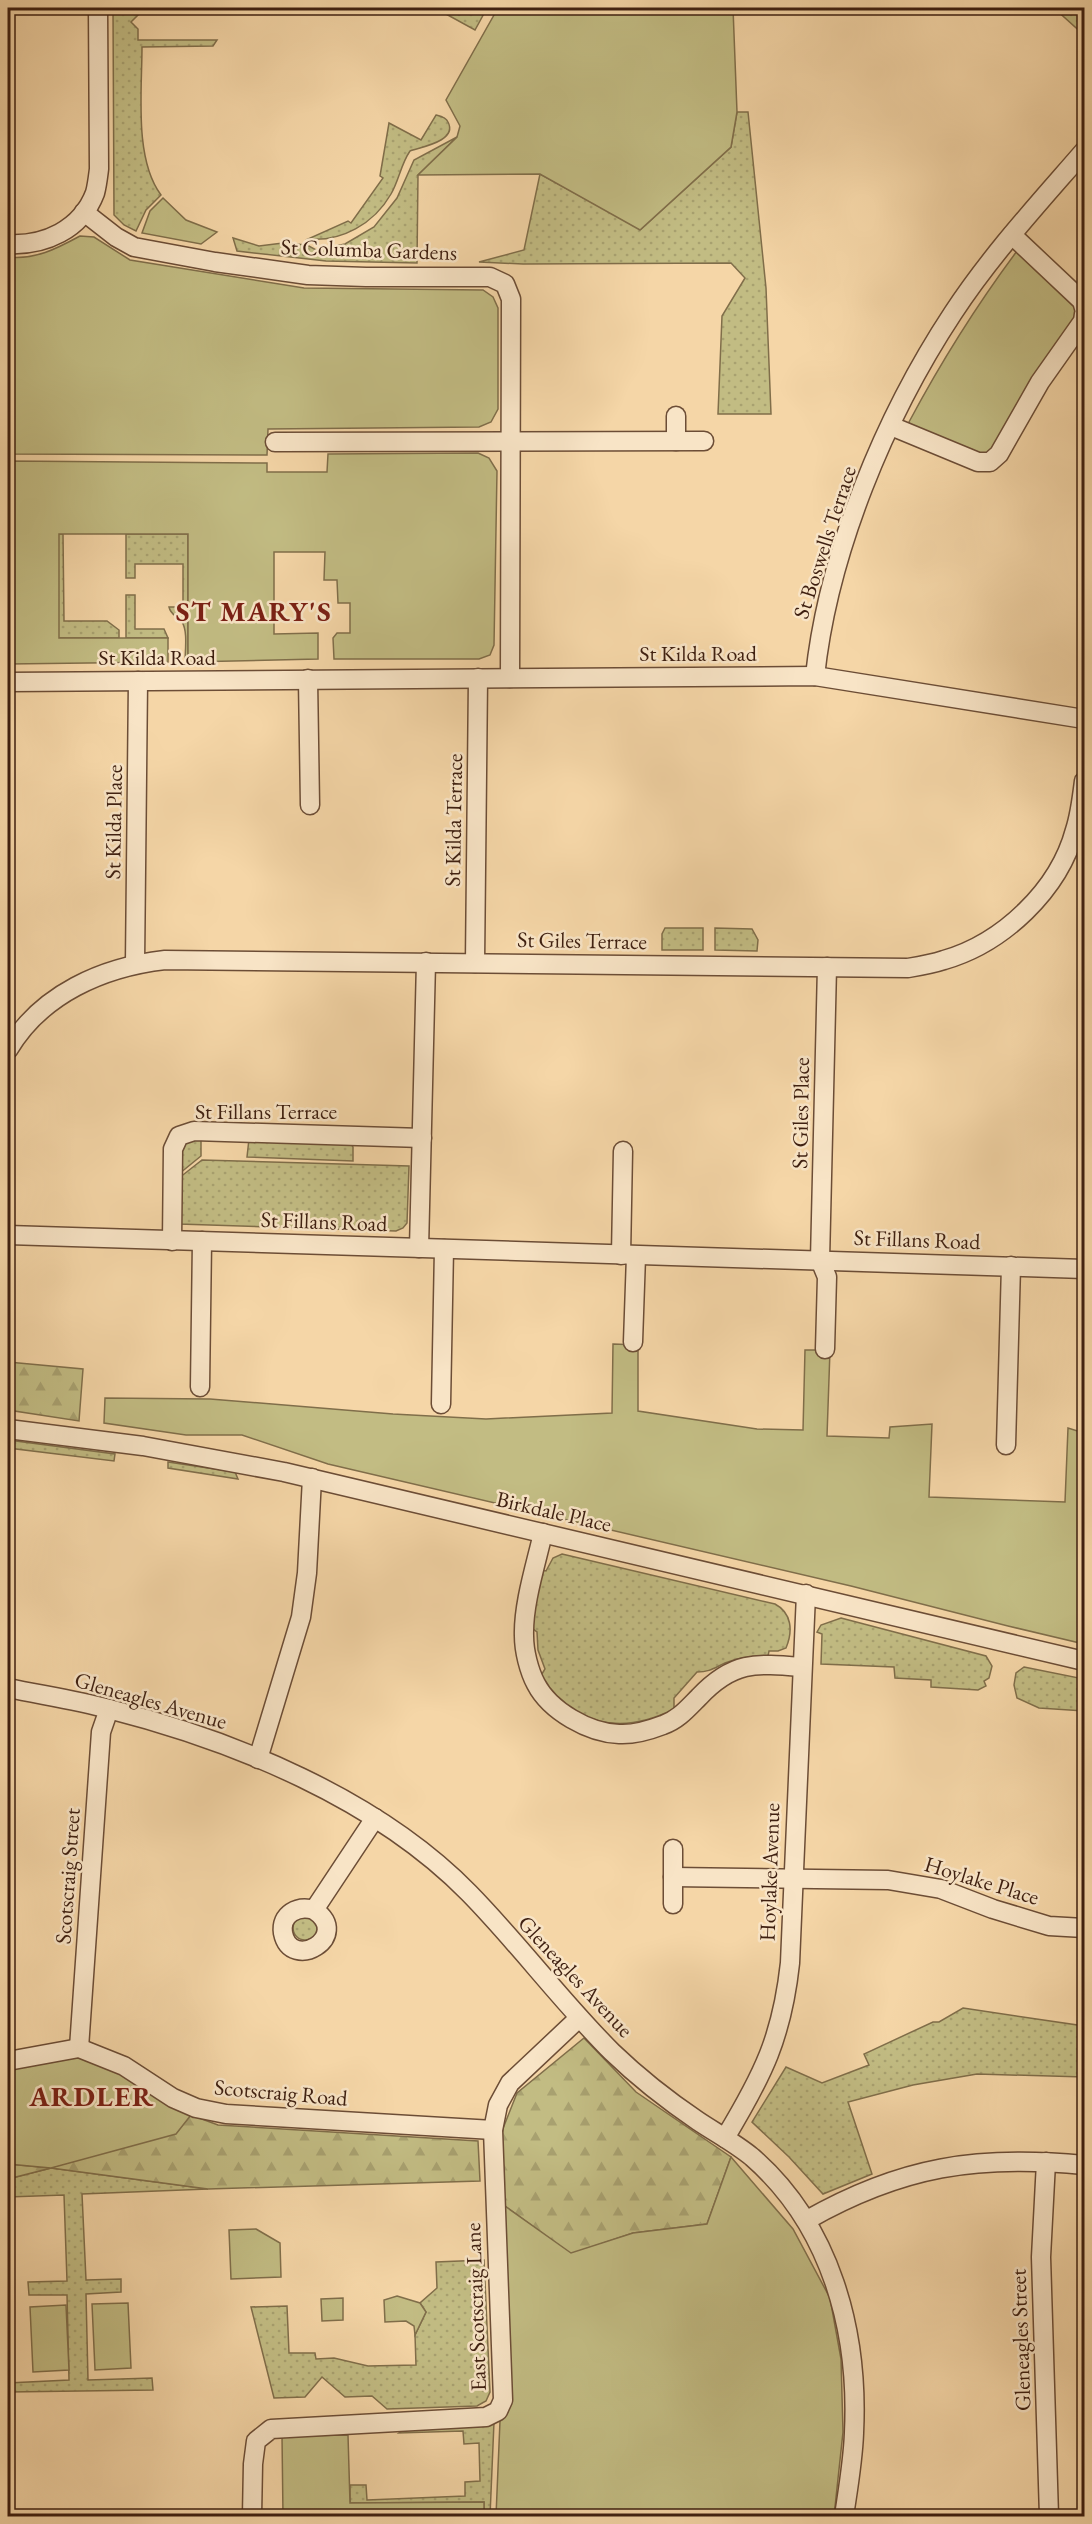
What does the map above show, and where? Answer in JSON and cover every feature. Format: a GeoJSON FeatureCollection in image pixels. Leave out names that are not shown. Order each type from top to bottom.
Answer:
{"type":"FeatureCollection","features":[{"type":"Feature","properties":{"kind":"street"},"geometry":{"type":"LineString","coordinates":[[8,244],[22,245],[45,240],[67,230],[84,212],[95,193],[99,169],[98,8]]}},
{"type":"Feature","properties":{"kind":"street","name":"St Boswells Terrace"},"geometry":{"type":"LineString","coordinates":[[815,676],[819,640],[854,512],[891,426],[928,353],[954,312],[1012,235],[1084,151]]}},
{"type":"Feature","properties":{"kind":"street","name":"St Columba Gardens"},"geometry":{"type":"LineString","coordinates":[[84,212],[116,237],[134,247],[215,262],[308,275],[490,277],[506,284],[511,299],[510,678]]}},
{"type":"Feature","properties":{"kind":"street"},"geometry":{"type":"LineString","coordinates":[[1012,235],[1082,301],[1084,308]]}},
{"type":"Feature","properties":{"kind":"street"},"geometry":{"type":"LineString","coordinates":[[891,426],[978,462],[990,462],[999,454],[1040,382],[1083,321],[1084,314]]}},
{"type":"Feature","properties":{"kind":"street"},"geometry":{"type":"LineString","coordinates":[[676,416],[676,441]]}},
{"type":"Feature","properties":{"kind":"street"},"geometry":{"type":"LineString","coordinates":[[275,442],[704,441]]}},
{"type":"Feature","properties":{"kind":"street","name":"St Kilda Road"},"geometry":{"type":"LineString","coordinates":[[8,682],[815,676],[1084,719]]}},
{"type":"Feature","properties":{"kind":"street","name":"St Kilda Terrace"},"geometry":{"type":"LineString","coordinates":[[475,963],[478,678]]}},
{"type":"Feature","properties":{"kind":"street"},"geometry":{"type":"LineString","coordinates":[[308,680],[310,805]]}},
{"type":"Feature","properties":{"kind":"street","name":"St Kilda Place"},"geometry":{"type":"LineString","coordinates":[[135,963],[138,681]]}},
{"type":"Feature","properties":{"kind":"street","name":"St Giles Terrace"},"geometry":{"type":"LineString","coordinates":[[8,1050],[37,1014],[66,991],[99,974],[135,963],[165,960],[908,968],[945,960],[980,945],[1012,924],[1039,897],[1060,866],[1075,831],[1084,781]]}},
{"type":"Feature","properties":{"kind":"street"},"geometry":{"type":"LineString","coordinates":[[419,1248],[426,962]]}},
{"type":"Feature","properties":{"kind":"street","name":"St Giles Place"},"geometry":{"type":"LineString","coordinates":[[820,1260],[827,967]]}},
{"type":"Feature","properties":{"kind":"street","name":"St Fillans Terrace"},"geometry":{"type":"LineString","coordinates":[[172,1241],[173,1149],[180,1136],[194,1131],[422,1138]]}},
{"type":"Feature","properties":{"kind":"street"},"geometry":{"type":"LineString","coordinates":[[623,1151],[633,1342]]}},
{"type":"Feature","properties":{"kind":"street","name":"St Fillans Road"},"geometry":{"type":"LineString","coordinates":[[8,1236],[1084,1269]]}},
{"type":"Feature","properties":{"kind":"street"},"geometry":{"type":"LineString","coordinates":[[200,1387],[202,1241]]}},
{"type":"Feature","properties":{"kind":"street"},"geometry":{"type":"LineString","coordinates":[[441,1404],[444,1249]]}},
{"type":"Feature","properties":{"kind":"street"},"geometry":{"type":"LineString","coordinates":[[820,1260],[827,1277],[825,1349]]}},
{"type":"Feature","properties":{"kind":"street","name":"St Fillans Road"},"geometry":{"type":"LineString","coordinates":[[1006,1445],[1011,1266]]}},
{"type":"Feature","properties":{"kind":"street","name":"Birkdale Place"},"geometry":{"type":"LineString","coordinates":[[8,1429],[143,1446],[312,1478],[1084,1661]]}},
{"type":"Feature","properties":{"kind":"street"},"geometry":{"type":"LineString","coordinates":[[258,1759],[300,1617],[307,1573],[312,1478]]}},
{"type":"Feature","properties":{"kind":"street"},"geometry":{"type":"LineString","coordinates":[[543,1533],[524,1636],[528,1662],[536,1685],[553,1705],[574,1720],[597,1730],[619,1734],[643,1731],[666,1724],[684,1713],[713,1682],[732,1671],[750,1664],[802,1667]]}},
{"type":"Feature","properties":{"kind":"street","name":"Hoylake Avenue"},"geometry":{"type":"LineString","coordinates":[[725,2138],[766,2064],[786,2001],[790,1963],[806,1594]]}},
{"type":"Feature","properties":{"kind":"street","name":"Gleneagles Avenue"},"geometry":{"type":"LineString","coordinates":[[8,1688],[109,1708],[174,1728],[258,1759],[320,1786],[375,1818],[430,1859],[468,1893],[579,2019],[644,2083],[750,2155],[771,2175],[807,2220],[825,2254],[840,2295],[852,2359],[855,2433],[844,2517]]}},
{"type":"Feature","properties":{"kind":"street","name":"Scotscraig Street"},"geometry":{"type":"LineString","coordinates":[[79,2048],[101,1732],[109,1708]]}},
{"type":"Feature","properties":{"kind":"street"},"geometry":{"type":"LineString","coordinates":[[314,1910],[375,1818]]}},
{"type":"Feature","properties":{"kind":"street"},"geometry":{"type":"LineString","coordinates":[[673,1849],[673,1904]]}},
{"type":"Feature","properties":{"kind":"street","name":"Hoylake Place"},"geometry":{"type":"LineString","coordinates":[[673,1877],[888,1880],[940,1889],[993,1909],[1049,1926],[1084,1928]]}},
{"type":"Feature","properties":{"kind":"street","name":"East Scotscraig Lane"},"geometry":{"type":"LineString","coordinates":[[252,2517],[256,2441],[271,2429],[486,2417],[498,2411],[503,2400],[493,2130],[498,2105],[510,2083],[579,2019]]}},
{"type":"Feature","properties":{"kind":"street"},"geometry":{"type":"LineString","coordinates":[[8,2061],[79,2048]]}},
{"type":"Feature","properties":{"kind":"street","name":"Scotscraig Road"},"geometry":{"type":"LineString","coordinates":[[79,2048],[124,2066],[172,2098],[196,2108],[226,2114],[493,2130]]}},
{"type":"Feature","properties":{"kind":"street"},"geometry":{"type":"LineString","coordinates":[[807,2220],[863,2192],[910,2174],[958,2165],[998,2161],[1084,2166]]}},
{"type":"Feature","properties":{"kind":"street","name":"Gleneagles Street"},"geometry":{"type":"LineString","coordinates":[[1046,2162],[1041,2257],[1049,2517]]}},
{"type":"Feature","properties":{"kind":"green space"},"geometry":{"type":"Polygon","coordinates":[[[113,8],[142,11],[131,22],[138,29],[138,40],[217,40],[213,46],[142,47],[143,144],[152,180],[161,195],[146,210],[136,231],[124,225],[114,215],[113,8]]]}},
{"type":"Feature","properties":{"kind":"green space"},"geometry":{"type":"Polygon","coordinates":[[[435,8],[487,8],[475,30],[435,8]]]}},
{"type":"Feature","properties":{"kind":"green space"},"geometry":{"type":"Polygon","coordinates":[[[498,8],[733,8],[737,112],[731,147],[640,230],[540,174],[418,175],[457,137],[460,126],[446,100],[498,8]]]}},
{"type":"Feature","properties":{"kind":"green space"},"geometry":{"type":"Polygon","coordinates":[[[1054,8],[1084,8],[1084,35],[1054,8]]]}},
{"type":"Feature","properties":{"kind":"green space"},"geometry":{"type":"Polygon","coordinates":[[[737,112],[748,112],[766,288],[771,414],[718,414],[722,316],[745,278],[731,263],[523,264],[479,262],[524,250],[540,174],[641,229],[731,147],[737,112]]]}},
{"type":"Feature","properties":{"kind":"green space"},"geometry":{"type":"Polygon","coordinates":[[[436,115],[447,120],[450,129],[448,134],[437,142],[410,151],[391,194],[376,214],[356,229],[344,234],[308,239],[348,221],[351,223],[383,178],[380,176],[389,123],[421,140],[436,115]]]}},
{"type":"Feature","properties":{"kind":"green space"},"geometry":{"type":"Polygon","coordinates":[[[457,137],[418,175],[417,263],[326,261],[237,251],[233,238],[259,246],[283,243],[307,245],[316,250],[345,244],[374,227],[397,198],[414,160],[457,137]]]}},
{"type":"Feature","properties":{"kind":"green space"},"geometry":{"type":"Polygon","coordinates":[[[163,198],[186,220],[217,232],[201,244],[142,233],[150,211],[163,198]]]}},
{"type":"Feature","properties":{"kind":"green space"},"geometry":{"type":"Polygon","coordinates":[[[80,236],[94,237],[130,260],[304,288],[483,290],[493,297],[498,308],[498,409],[491,422],[479,427],[268,429],[267,455],[8,454],[8,257],[36,255],[80,236]]]}},
{"type":"Feature","properties":{"kind":"green space"},"geometry":{"type":"Polygon","coordinates":[[[1017,251],[1075,303],[1077,316],[994,449],[978,454],[912,428],[909,422],[987,292],[1017,251]]]}},
{"type":"Feature","properties":{"kind":"green space"},"geometry":{"type":"Polygon","coordinates":[[[478,453],[489,458],[497,471],[494,645],[490,655],[479,659],[334,659],[333,638],[337,633],[350,633],[350,603],[338,603],[337,580],[324,580],[325,552],[274,552],[274,634],[318,633],[318,659],[188,662],[188,534],[59,534],[59,638],[168,638],[168,662],[8,664],[8,461],[267,463],[267,472],[327,472],[328,454],[478,453]]]}},
{"type":"Feature","properties":{"kind":"green space"},"geometry":{"type":"Polygon","coordinates":[[[58,534],[63,534],[64,621],[107,621],[119,630],[119,638],[58,638],[58,534]]]}},
{"type":"Feature","properties":{"kind":"green space"},"geometry":{"type":"Polygon","coordinates":[[[126,534],[188,534],[188,662],[185,662],[184,626],[169,607],[183,607],[183,564],[135,564],[135,578],[126,578],[126,534]]]}},
{"type":"Feature","properties":{"kind":"green space"},"geometry":{"type":"Polygon","coordinates":[[[126,595],[135,595],[135,629],[164,629],[168,638],[126,638],[126,595]]]}},
{"type":"Feature","properties":{"kind":"green space"},"geometry":{"type":"Polygon","coordinates":[[[665,928],[703,928],[703,950],[662,950],[662,934],[665,928]]]}},
{"type":"Feature","properties":{"kind":"green space"},"geometry":{"type":"Polygon","coordinates":[[[715,928],[752,929],[758,940],[757,951],[715,950],[715,928]]]}},
{"type":"Feature","properties":{"kind":"green space"},"geometry":{"type":"Polygon","coordinates":[[[198,1137],[201,1141],[201,1156],[180,1173],[183,1143],[198,1137]]]}},
{"type":"Feature","properties":{"kind":"green space"},"geometry":{"type":"Polygon","coordinates":[[[249,1139],[350,1142],[353,1147],[353,1161],[247,1157],[249,1139]]]}},
{"type":"Feature","properties":{"kind":"green space"},"geometry":{"type":"Polygon","coordinates":[[[202,1160],[409,1166],[407,1223],[396,1231],[179,1224],[179,1178],[202,1160]]]}},
{"type":"Feature","properties":{"kind":"green space"},"geometry":{"type":"Polygon","coordinates":[[[613,1344],[638,1345],[638,1411],[757,1429],[803,1430],[805,1350],[830,1350],[827,1436],[889,1438],[890,1427],[932,1424],[929,1497],[1065,1502],[1068,1428],[1084,1433],[1084,1644],[851,1586],[328,1464],[242,1435],[186,1435],[104,1423],[105,1398],[210,1399],[486,1419],[612,1413],[613,1344]]]}},
{"type":"Feature","properties":{"kind":"green space"},"geometry":{"type":"Polygon","coordinates":[[[8,1362],[83,1369],[79,1421],[8,1410],[8,1362]]]}},
{"type":"Feature","properties":{"kind":"green space"},"geometry":{"type":"Polygon","coordinates":[[[8,1440],[115,1454],[114,1461],[8,1448],[8,1440]]]}},
{"type":"Feature","properties":{"kind":"green space"},"geometry":{"type":"Polygon","coordinates":[[[168,1462],[235,1472],[238,1479],[168,1468],[168,1462]]]}},
{"type":"Feature","properties":{"kind":"green space"},"geometry":{"type":"Polygon","coordinates":[[[562,1554],[775,1604],[788,1617],[790,1635],[786,1648],[769,1651],[768,1656],[741,1658],[697,1672],[674,1698],[674,1709],[654,1717],[636,1722],[618,1723],[600,1721],[584,1715],[568,1706],[540,1677],[545,1669],[538,1650],[537,1632],[529,1626],[541,1570],[546,1571],[553,1558],[562,1554]]]}},
{"type":"Feature","properties":{"kind":"green space"},"geometry":{"type":"Polygon","coordinates":[[[841,1618],[986,1656],[992,1666],[989,1678],[984,1681],[986,1686],[978,1690],[931,1687],[931,1680],[895,1678],[894,1667],[821,1664],[822,1634],[817,1632],[821,1625],[841,1618]]]}},
{"type":"Feature","properties":{"kind":"green space"},"geometry":{"type":"Polygon","coordinates":[[[1024,1667],[1084,1679],[1084,1711],[1039,1708],[1017,1698],[1014,1685],[1016,1673],[1024,1667]]]}},
{"type":"Feature","properties":{"kind":"green space"},"geometry":{"type":"Polygon","coordinates":[[[305,1916],[310,1917],[316,1923],[316,1933],[310,1939],[305,1940],[300,1939],[294,1933],[293,1928],[294,1923],[300,1917],[305,1916]]]}},
{"type":"Feature","properties":{"kind":"green space"},"geometry":{"type":"Polygon","coordinates":[[[963,2008],[1084,2026],[1084,2077],[977,2074],[913,2085],[848,2102],[872,2174],[823,2194],[752,2122],[786,2067],[822,2083],[869,2065],[864,2054],[933,2022],[939,2022],[963,2008]]]}},
{"type":"Feature","properties":{"kind":"green space"},"geometry":{"type":"Polygon","coordinates":[[[584,2038],[636,2092],[731,2157],[707,2224],[633,2233],[571,2254],[502,2204],[502,2131],[517,2093],[584,2038]]]}},
{"type":"Feature","properties":{"kind":"green space"},"geometry":{"type":"Polygon","coordinates":[[[63,2056],[88,2058],[109,2067],[191,2115],[176,2134],[51,2168],[8,2164],[8,2067],[63,2056]]]}},
{"type":"Feature","properties":{"kind":"green space"},"geometry":{"type":"Polygon","coordinates":[[[191,2115],[218,2125],[478,2141],[480,2181],[208,2189],[51,2168],[191,2115]]]}},
{"type":"Feature","properties":{"kind":"green space"},"geometry":{"type":"Polygon","coordinates":[[[731,2157],[793,2229],[830,2298],[841,2359],[843,2432],[834,2516],[496,2516],[500,2421],[510,2403],[502,2204],[571,2253],[633,2233],[707,2224],[731,2157]]]}},
{"type":"Feature","properties":{"kind":"green space"},"geometry":{"type":"Polygon","coordinates":[[[8,2164],[51,2168],[8,2179],[8,2164]]]}},
{"type":"Feature","properties":{"kind":"green space"},"geometry":{"type":"Polygon","coordinates":[[[51,2168],[208,2189],[82,2194],[86,2280],[121,2279],[121,2292],[86,2294],[88,2380],[152,2378],[153,2390],[8,2392],[8,2383],[69,2380],[67,2295],[29,2295],[28,2282],[67,2281],[64,2195],[8,2197],[8,2179],[51,2168]]]}},
{"type":"Feature","properties":{"kind":"green space"},"geometry":{"type":"Polygon","coordinates":[[[256,2229],[280,2243],[281,2277],[231,2279],[229,2230],[256,2229]]]}},
{"type":"Feature","properties":{"kind":"green space"},"geometry":{"type":"Polygon","coordinates":[[[484,2260],[490,2392],[486,2401],[477,2406],[387,2409],[372,2396],[345,2397],[322,2377],[305,2397],[274,2398],[251,2307],[287,2306],[289,2353],[315,2353],[316,2359],[334,2358],[368,2366],[416,2365],[415,2335],[426,2312],[420,2303],[437,2288],[436,2262],[484,2260]]]}},
{"type":"Feature","properties":{"kind":"green space"},"geometry":{"type":"Polygon","coordinates":[[[397,2296],[420,2303],[426,2312],[415,2335],[414,2326],[406,2321],[385,2322],[384,2300],[397,2296]]]}},
{"type":"Feature","properties":{"kind":"green space"},"geometry":{"type":"Polygon","coordinates":[[[343,2298],[343,2320],[322,2321],[321,2299],[343,2298]]]}},
{"type":"Feature","properties":{"kind":"green space"},"geometry":{"type":"Polygon","coordinates":[[[128,2303],[131,2368],[95,2370],[92,2304],[128,2303]]]}},
{"type":"Feature","properties":{"kind":"green space"},"geometry":{"type":"Polygon","coordinates":[[[66,2305],[69,2370],[33,2372],[30,2307],[66,2305]]]}},
{"type":"Feature","properties":{"kind":"green space"},"geometry":{"type":"Polygon","coordinates":[[[494,2422],[490,2516],[484,2516],[484,2502],[350,2503],[350,2485],[366,2485],[367,2500],[465,2496],[465,2482],[480,2481],[479,2443],[464,2444],[463,2431],[399,2433],[407,2427],[494,2422]]]}},
{"type":"Feature","properties":{"kind":"green space"},"geometry":{"type":"Polygon","coordinates":[[[348,2435],[350,2503],[484,2502],[484,2516],[412,2516],[411,2511],[294,2510],[294,2516],[283,2516],[282,2436],[348,2435]]]}},
{"type":"Feature","properties":{"kind":"district","name":"ST MARY'S"},"geometry":{"type":"Point","coordinates":[254,611]}},
{"type":"Feature","properties":{"kind":"district","name":"ARDLER"},"geometry":{"type":"Point","coordinates":[92,2096]}}]}
